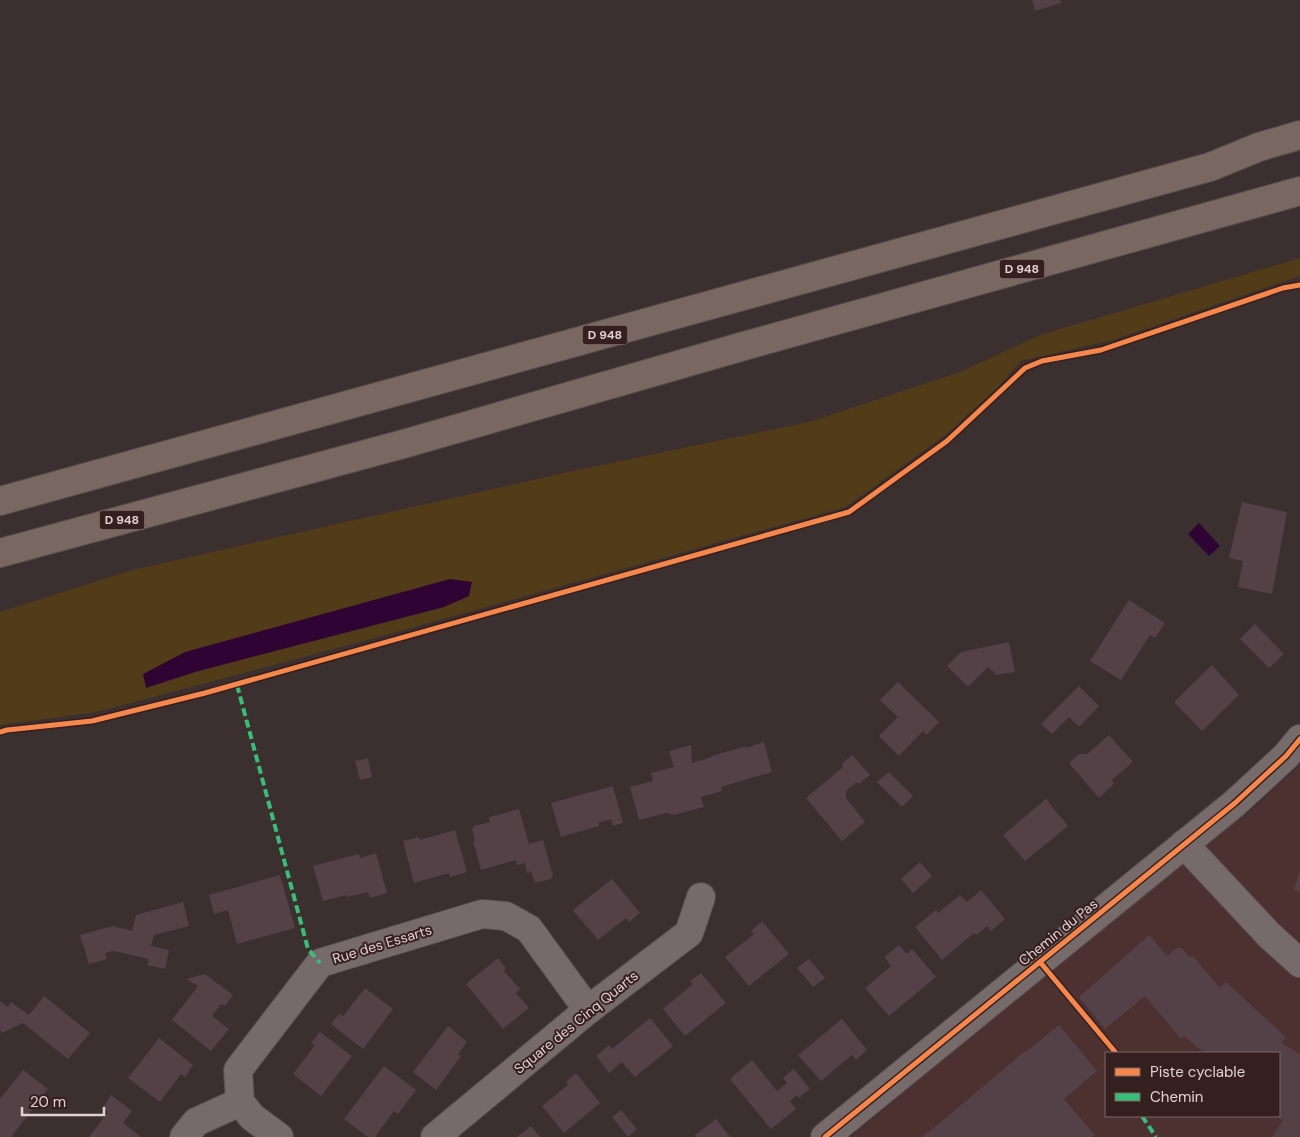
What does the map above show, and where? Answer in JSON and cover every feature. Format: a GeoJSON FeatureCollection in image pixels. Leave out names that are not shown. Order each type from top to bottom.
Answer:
{"type":"FeatureCollection","features":[{"type":"Feature","properties":{"kind":"highway"},"geometry":{"type":"LineString","coordinates":[[1210,167],[1259,147],[1300,136]]}},
{"type":"Feature","properties":{"kind":"highway","name":"D 948"},"geometry":{"type":"LineString","coordinates":[[0,501],[1210,167],[1267,160],[1300,151]]}},
{"type":"Feature","properties":{"kind":"highway","name":"D 948"},"geometry":{"type":"LineString","coordinates":[[0,553],[407,442],[1300,191]]}},
{"type":"Feature","properties":{"kind":"street","name":"Chemin du Pas"},"geometry":{"type":"LineString","coordinates":[[825,1137],[1242,796],[1286,756],[1300,739]]}},
{"type":"Feature","properties":{"kind":"street"},"geometry":{"type":"LineString","coordinates":[[1184,844],[1269,935],[1300,963]]}},
{"type":"Feature","properties":{"kind":"street","name":"Square des Cinq Quarts"},"geometry":{"type":"LineString","coordinates":[[435,1137],[588,1010],[689,933],[701,897]]}},
{"type":"Feature","properties":{"kind":"street","name":"Rue des Essarts"},"geometry":{"type":"LineString","coordinates":[[240,1102],[238,1070],[320,963],[482,914],[506,916],[529,929],[588,1010]]}},
{"type":"Feature","properties":{"kind":"street"},"geometry":{"type":"LineString","coordinates":[[184,1137],[196,1122],[240,1102],[252,1116],[279,1137]]}},
{"type":"Feature","properties":{"kind":"shaded area"},"geometry":{"type":"Polygon","coordinates":[[[1300,258],[1300,276],[1113,340],[1021,361],[998,387],[948,433],[846,507],[375,638],[97,712],[0,725],[0,612],[132,570],[582,469],[809,422],[960,372],[1040,335],[1300,258]]]}},
{"type":"Feature","properties":{"kind":"shaded area"},"geometry":{"type":"Polygon","coordinates":[[[1199,523],[1220,546],[1209,556],[1188,534],[1199,523]]]}},
{"type":"Feature","properties":{"kind":"shaded area"},"geometry":{"type":"Polygon","coordinates":[[[450,579],[472,582],[469,596],[444,607],[195,672],[146,688],[143,674],[185,652],[450,579]]]}},
{"type":"Feature","properties":{"kind":"shaded area"},"geometry":{"type":"Polygon","coordinates":[[[1300,765],[1300,1137],[851,1137],[1160,875],[1249,812],[1300,765]]]}},
{"type":"Feature","properties":{"kind":"building"},"geometry":{"type":"Polygon","coordinates":[[[1032,0],[1060,0],[1061,3],[1035,11],[1032,0]]]}},
{"type":"Feature","properties":{"kind":"building"},"geometry":{"type":"Polygon","coordinates":[[[1242,502],[1287,512],[1272,594],[1238,587],[1243,561],[1229,558],[1242,502]]]}},
{"type":"Feature","properties":{"kind":"building"},"geometry":{"type":"Polygon","coordinates":[[[1129,600],[1165,623],[1155,638],[1150,635],[1121,680],[1090,661],[1129,600]]]}},
{"type":"Feature","properties":{"kind":"building"},"geometry":{"type":"Polygon","coordinates":[[[1255,624],[1284,654],[1269,668],[1240,639],[1255,624]]]}},
{"type":"Feature","properties":{"kind":"building"},"geometry":{"type":"Polygon","coordinates":[[[1009,642],[1015,672],[997,675],[988,667],[968,687],[947,666],[961,652],[1009,642]]]}},
{"type":"Feature","properties":{"kind":"building"},"geometry":{"type":"Polygon","coordinates":[[[1212,665],[1239,695],[1202,731],[1174,702],[1212,665]]]}},
{"type":"Feature","properties":{"kind":"building"},"geometry":{"type":"Polygon","coordinates":[[[898,682],[939,722],[926,735],[923,731],[899,756],[879,736],[898,717],[880,700],[898,682]]]}},
{"type":"Feature","properties":{"kind":"building"},"geometry":{"type":"Polygon","coordinates":[[[1079,686],[1099,706],[1079,727],[1069,717],[1052,734],[1041,724],[1079,686]]]}},
{"type":"Feature","properties":{"kind":"building"},"geometry":{"type":"Polygon","coordinates":[[[1109,735],[1133,762],[1112,780],[1114,784],[1099,798],[1069,763],[1079,754],[1087,754],[1109,735]]]}},
{"type":"Feature","properties":{"kind":"building"},"geometry":{"type":"Polygon","coordinates":[[[764,742],[772,772],[721,787],[722,791],[701,797],[704,807],[674,815],[666,813],[639,820],[630,787],[653,781],[651,773],[674,767],[669,751],[691,745],[692,763],[764,742]]]}},
{"type":"Feature","properties":{"kind":"building"},"geometry":{"type":"Polygon","coordinates":[[[852,755],[870,775],[846,791],[846,798],[865,822],[842,841],[806,798],[843,767],[842,764],[852,755]]]}},
{"type":"Feature","properties":{"kind":"building"},"geometry":{"type":"Polygon","coordinates":[[[368,758],[372,777],[360,780],[355,761],[368,758]]]}},
{"type":"Feature","properties":{"kind":"building"},"geometry":{"type":"Polygon","coordinates":[[[889,772],[913,796],[902,807],[877,782],[889,772]]]}},
{"type":"Feature","properties":{"kind":"building"},"geometry":{"type":"Polygon","coordinates":[[[613,786],[623,823],[613,826],[611,819],[598,823],[599,826],[561,837],[551,803],[613,786]]]}},
{"type":"Feature","properties":{"kind":"building"},"geometry":{"type":"Polygon","coordinates":[[[1046,799],[1068,826],[1025,861],[1003,835],[1046,799]]]}},
{"type":"Feature","properties":{"kind":"building"},"geometry":{"type":"Polygon","coordinates":[[[519,809],[529,844],[543,840],[553,876],[551,879],[535,883],[531,871],[527,873],[525,863],[517,865],[516,860],[481,870],[473,841],[475,841],[472,829],[474,826],[490,822],[489,817],[519,809]]]}},
{"type":"Feature","properties":{"kind":"building"},"geometry":{"type":"Polygon","coordinates":[[[455,830],[467,872],[450,877],[449,873],[414,883],[403,841],[419,837],[420,840],[455,830]]]}},
{"type":"Feature","properties":{"kind":"building"},"geometry":{"type":"Polygon","coordinates":[[[376,853],[387,893],[370,898],[368,892],[323,901],[313,866],[359,854],[360,858],[376,853]]]}},
{"type":"Feature","properties":{"kind":"building"},"geometry":{"type":"Polygon","coordinates":[[[920,862],[932,876],[913,893],[901,879],[920,862]]]}},
{"type":"Feature","properties":{"kind":"building"},"geometry":{"type":"Polygon","coordinates":[[[1300,871],[1300,892],[1294,890],[1300,871]]]}},
{"type":"Feature","properties":{"kind":"building"},"geometry":{"type":"Polygon","coordinates":[[[280,875],[295,928],[237,944],[228,910],[214,914],[209,895],[280,875]]]}},
{"type":"Feature","properties":{"kind":"building"},"geometry":{"type":"Polygon","coordinates":[[[612,879],[640,913],[629,922],[626,918],[598,940],[573,910],[612,879]]]}},
{"type":"Feature","properties":{"kind":"building"},"geometry":{"type":"Polygon","coordinates":[[[981,890],[1005,919],[991,931],[987,926],[977,935],[974,933],[942,960],[915,927],[936,910],[938,913],[960,895],[967,902],[981,890]]]}},
{"type":"Feature","properties":{"kind":"building"},"geometry":{"type":"Polygon","coordinates":[[[183,902],[189,926],[154,935],[151,946],[169,950],[165,969],[147,965],[149,959],[114,951],[105,953],[107,959],[89,964],[80,935],[113,926],[132,931],[136,915],[183,902]]]}},
{"type":"Feature","properties":{"kind":"building"},"geometry":{"type":"Polygon","coordinates":[[[762,921],[789,954],[749,986],[725,957],[754,934],[751,931],[762,921]]]}},
{"type":"Feature","properties":{"kind":"building"},"geometry":{"type":"Polygon","coordinates":[[[1149,935],[1167,956],[1177,948],[1181,948],[1190,957],[1193,956],[1220,988],[1226,982],[1286,1037],[1281,1043],[1300,1054],[1300,1137],[1272,1137],[1283,1120],[1277,1117],[1280,1117],[1280,1052],[1203,1052],[1184,1036],[1181,1039],[1145,996],[1105,1029],[1079,997],[1149,935]]]}},
{"type":"Feature","properties":{"kind":"building"},"geometry":{"type":"Polygon","coordinates":[[[899,945],[907,954],[912,949],[936,977],[889,1016],[865,988],[891,966],[884,957],[899,945]]]}},
{"type":"Feature","properties":{"kind":"building"},"geometry":{"type":"Polygon","coordinates":[[[498,958],[506,969],[504,971],[520,989],[516,993],[529,1008],[503,1029],[466,984],[498,958]]]}},
{"type":"Feature","properties":{"kind":"building"},"geometry":{"type":"Polygon","coordinates":[[[809,959],[825,978],[813,987],[797,968],[809,959]]]}},
{"type":"Feature","properties":{"kind":"building"},"geometry":{"type":"Polygon","coordinates":[[[701,973],[726,1003],[685,1036],[663,1009],[693,984],[690,981],[701,973]]]}},
{"type":"Feature","properties":{"kind":"building"},"geometry":{"type":"Polygon","coordinates":[[[205,974],[233,995],[225,1006],[221,1004],[212,1016],[229,1029],[211,1051],[172,1020],[198,986],[186,979],[205,974]]]}},
{"type":"Feature","properties":{"kind":"building"},"geometry":{"type":"Polygon","coordinates":[[[365,988],[393,1009],[363,1049],[331,1024],[339,1014],[343,1016],[365,988]]]}},
{"type":"Feature","properties":{"kind":"building"},"geometry":{"type":"Polygon","coordinates":[[[44,996],[90,1033],[68,1059],[23,1023],[2,1033],[0,1029],[0,1001],[8,1007],[11,1002],[29,1015],[44,996]]]}},
{"type":"Feature","properties":{"kind":"building"},"geometry":{"type":"Polygon","coordinates":[[[650,1018],[673,1046],[635,1077],[622,1062],[609,1073],[596,1056],[609,1045],[612,1049],[650,1018]]]}},
{"type":"Feature","properties":{"kind":"building"},"geometry":{"type":"Polygon","coordinates":[[[842,1019],[867,1050],[856,1060],[852,1055],[821,1081],[798,1055],[842,1019]]]}},
{"type":"Feature","properties":{"kind":"building"},"geometry":{"type":"Polygon","coordinates":[[[1059,1025],[1097,1071],[1064,1099],[1095,1135],[1092,1137],[922,1137],[1025,1051],[1059,1025]]]}},
{"type":"Feature","properties":{"kind":"building"},"geometry":{"type":"Polygon","coordinates":[[[448,1026],[467,1042],[458,1054],[461,1056],[436,1090],[413,1072],[448,1026]]]}},
{"type":"Feature","properties":{"kind":"building"},"geometry":{"type":"Polygon","coordinates":[[[320,1032],[352,1056],[321,1096],[293,1074],[315,1045],[311,1043],[320,1032]]]}},
{"type":"Feature","properties":{"kind":"building"},"geometry":{"type":"Polygon","coordinates":[[[159,1038],[193,1065],[185,1077],[181,1074],[160,1102],[128,1078],[159,1038]]]}},
{"type":"Feature","properties":{"kind":"building"},"geometry":{"type":"Polygon","coordinates":[[[752,1060],[777,1091],[787,1083],[783,1078],[794,1069],[810,1089],[799,1098],[797,1095],[790,1101],[796,1109],[771,1129],[730,1079],[752,1060]]]}},
{"type":"Feature","properties":{"kind":"building"},"geometry":{"type":"Polygon","coordinates":[[[384,1066],[416,1090],[398,1114],[394,1111],[375,1137],[368,1137],[344,1119],[384,1066]]]}},
{"type":"Feature","properties":{"kind":"building"},"geometry":{"type":"Polygon","coordinates":[[[23,1070],[48,1089],[11,1137],[0,1137],[0,1099],[23,1070]]]}},
{"type":"Feature","properties":{"kind":"building"},"geometry":{"type":"Polygon","coordinates":[[[576,1073],[600,1103],[564,1133],[542,1106],[568,1085],[566,1082],[576,1073]]]}},
{"type":"Feature","properties":{"kind":"building"},"geometry":{"type":"Polygon","coordinates":[[[111,1095],[132,1111],[123,1123],[141,1137],[89,1137],[108,1112],[102,1108],[111,1095]]]}},
{"type":"Feature","properties":{"kind":"building"},"geometry":{"type":"Polygon","coordinates":[[[621,1110],[637,1129],[628,1137],[612,1117],[621,1110]]]}},
{"type":"Feature","properties":{"kind":"building"},"geometry":{"type":"Polygon","coordinates":[[[716,1119],[730,1137],[696,1137],[695,1135],[716,1119]]]}},
{"type":"Feature","properties":{"kind":"building"},"geometry":{"type":"Polygon","coordinates":[[[531,1126],[540,1137],[517,1137],[531,1126]]]}},
{"type":"Feature","properties":{"kind":"marked path"},"geometry":{"type":"LineString","coordinates":[[237,685],[308,949],[320,963]]}},
{"type":"Feature","properties":{"kind":"marked path"},"geometry":{"type":"LineString","coordinates":[[1143,1117],[1156,1137]]}},
{"type":"Feature","properties":{"kind":"cycle path"},"geometry":{"type":"LineString","coordinates":[[0,732],[92,721],[205,693],[849,512],[947,441],[1025,368],[1042,361],[1101,350],[1283,288],[1300,285]]}},
{"type":"Feature","properties":{"kind":"cycle path"},"geometry":{"type":"LineString","coordinates":[[825,1137],[1235,803],[1286,756],[1300,739]]}},
{"type":"Feature","properties":{"kind":"cycle path"},"geometry":{"type":"LineString","coordinates":[[1040,962],[1115,1052]]}}]}
